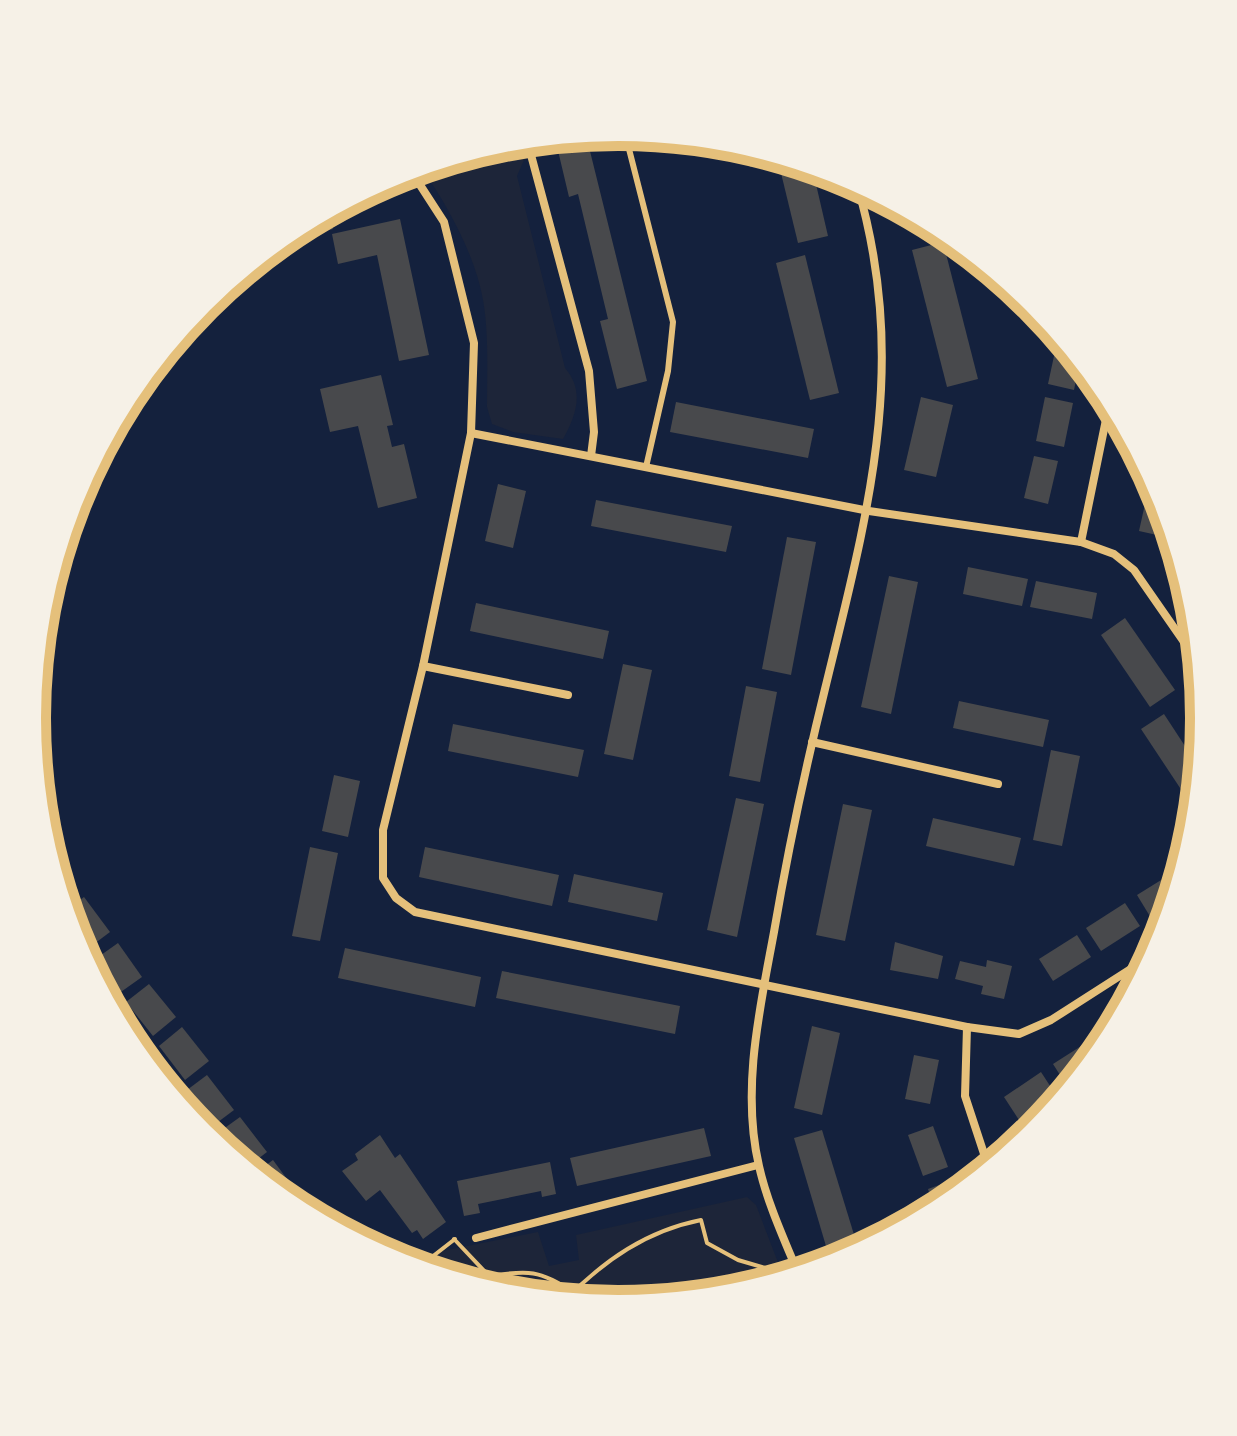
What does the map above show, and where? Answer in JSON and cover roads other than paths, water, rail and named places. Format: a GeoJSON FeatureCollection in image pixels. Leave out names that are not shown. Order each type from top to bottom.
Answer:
{"type":"FeatureCollection","features":[{"type":"Feature","properties":{"kind":"street"},"geometry":{"type":"LineString","coordinates":[[530,153],[589,371],[594,432],[591,456]]}},
{"type":"Feature","properties":{"kind":"street"},"geometry":{"type":"LineString","coordinates":[[418,182],[444,222],[474,343],[471,433],[423,666],[383,830],[383,878],[396,898],[415,912],[967,1027],[1019,1034],[1051,1020],[1134,967]]}},
{"type":"Feature","properties":{"kind":"street"},"geometry":{"type":"LineString","coordinates":[[794,1263],[758,1165],[751,1074],[764,983],[812,742],[869,511],[881,422],[882,354],[871,231],[862,200]]}},
{"type":"Feature","properties":{"kind":"street"},"geometry":{"type":"LineString","coordinates":[[1081,542],[1106,419]]}},
{"type":"Feature","properties":{"kind":"street"},"geometry":{"type":"LineString","coordinates":[[471,433],[869,511],[1081,542],[1114,554],[1134,570],[1186,645]]}},
{"type":"Feature","properties":{"kind":"street"},"geometry":{"type":"LineString","coordinates":[[423,666],[568,695]]}},
{"type":"Feature","properties":{"kind":"street"},"geometry":{"type":"LineString","coordinates":[[812,742],[998,784]]}},
{"type":"Feature","properties":{"kind":"street"},"geometry":{"type":"LineString","coordinates":[[967,1027],[965,1096],[985,1157]]}},
{"type":"Feature","properties":{"kind":"street"},"geometry":{"type":"LineString","coordinates":[[476,1238],[758,1165]]}},
{"type":"Feature","properties":{"kind":"lane"},"geometry":{"type":"LineString","coordinates":[[627,146],[673,322],[668,371],[646,467]]}}]}
